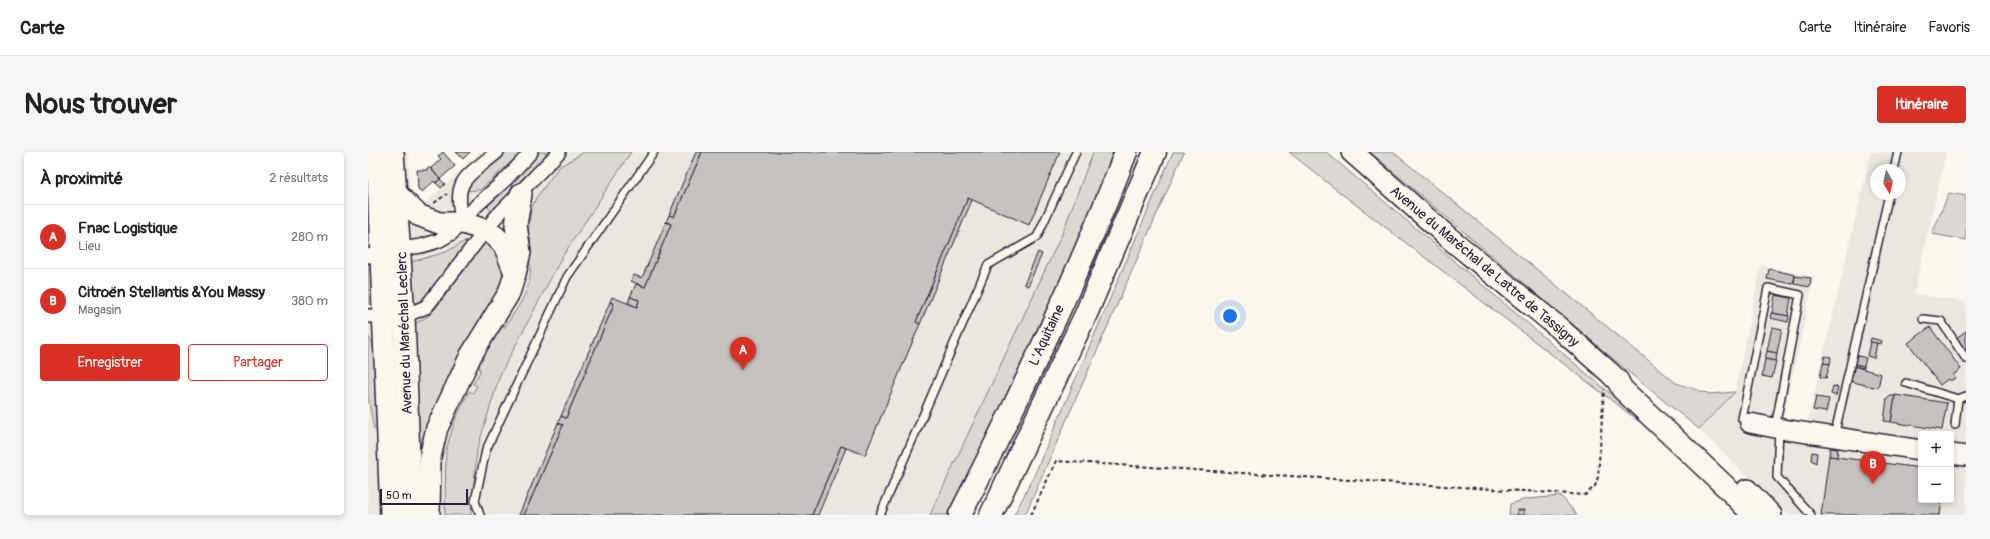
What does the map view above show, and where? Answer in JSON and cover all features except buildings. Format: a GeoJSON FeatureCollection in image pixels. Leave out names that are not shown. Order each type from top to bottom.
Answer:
{"type":"FeatureCollection","features":[{"type":"Feature","properties":{"kind":"highway","name":"L'Aquitaine"},"geometry":{"type":"LineString","coordinates":[[960,515],[1047,335],[1105,206],[1126,152]]}},
{"type":"Feature","properties":{"kind":"highway","name":"L'Aquitaine"},"geometry":{"type":"LineString","coordinates":[[991,515],[1086,314],[1155,152]]}},
{"type":"Feature","properties":{"kind":"main road","name":"Avenue du Maréchal Leclerc"},"geometry":{"type":"LineString","coordinates":[[377,152],[383,253],[404,316],[411,515]]}},
{"type":"Feature","properties":{"kind":"main road","name":"Avenue du Maréchal Leclerc"},"geometry":{"type":"LineString","coordinates":[[391,515],[373,314],[395,192],[393,152]]}},
{"type":"Feature","properties":{"kind":"main road","name":"Avenue du Maréchal de Lattre de Tassigny"},"geometry":{"type":"LineString","coordinates":[[1352,152],[1448,237],[1558,328],[1614,377],[1622,389],[1726,486],[1753,515]]}},
{"type":"Feature","properties":{"kind":"main road"},"geometry":{"type":"LineString","coordinates":[[395,192],[418,215],[439,223],[463,223],[485,230],[495,236],[504,245],[515,274]]}},
{"type":"Feature","properties":{"kind":"main road"},"geometry":{"type":"LineString","coordinates":[[428,515],[430,457],[437,428],[471,355],[509,293],[515,274],[520,252],[516,225],[520,194]]}},
{"type":"Feature","properties":{"kind":"main road","name":"Avenue du Maréchal de Lattre de Tassigny"},"geometry":{"type":"LineString","coordinates":[[1614,377],[1629,384],[1704,449],[1771,515]]}},
{"type":"Feature","properties":{"kind":"street"},"geometry":{"type":"LineString","coordinates":[[463,223],[458,196],[462,184],[497,152]]}},
{"type":"Feature","properties":{"kind":"street"},"geometry":{"type":"LineString","coordinates":[[383,253],[438,241],[452,233],[463,223],[476,206],[506,179],[531,152]]}},
{"type":"Feature","properties":{"kind":"street"},"geometry":{"type":"LineString","coordinates":[[373,314],[404,316],[421,310],[432,302],[485,230],[520,194],[554,155]]}},
{"type":"Feature","properties":{"kind":"street"},"geometry":{"type":"LineString","coordinates":[[1750,422],[1777,428],[1918,450]]}},
{"type":"Feature","properties":{"kind":"street"},"geometry":{"type":"LineString","coordinates":[[1954,454],[1966,456]]}},
{"type":"Feature","properties":{"kind":"lane"},"geometry":{"type":"LineString","coordinates":[[480,515],[475,501],[486,450],[566,277],[654,152]]}},
{"type":"Feature","properties":{"kind":"lane"},"geometry":{"type":"LineString","coordinates":[[880,515],[988,265],[1037,237],[1076,152]]}},
{"type":"Feature","properties":{"kind":"lane"},"geometry":{"type":"LineString","coordinates":[[1895,164],[1898,152]]}},
{"type":"Feature","properties":{"kind":"lane"},"geometry":{"type":"LineString","coordinates":[[1834,437],[1888,200]]}},
{"type":"Feature","properties":{"kind":"lane"},"geometry":{"type":"LineString","coordinates":[[1750,422],[1742,419],[1768,288],[1800,294],[1777,428],[1776,477],[1811,515]]}},
{"type":"Feature","properties":{"kind":"lane"},"geometry":{"type":"LineString","coordinates":[[1923,319],[1941,321],[1966,359]]}},
{"type":"Feature","properties":{"kind":"lane"},"geometry":{"type":"LineString","coordinates":[[1906,383],[1958,399],[1966,396]]}},
{"type":"Feature","properties":{"kind":"lane"},"geometry":{"type":"LineString","coordinates":[[1955,425],[1958,399]]}},
{"type":"Feature","properties":{"kind":"path"},"geometry":{"type":"LineString","coordinates":[[1031,515],[1056,461],[1585,495],[1594,486],[1598,477],[1604,383],[1614,377]]}},
{"type":"Feature","properties":{"kind":"shaded area"},"geometry":{"type":"Polygon","coordinates":[[[368,152],[408,152],[410,191],[424,205],[480,152],[1095,152],[1001,385],[931,515],[368,515],[368,152]]]}},
{"type":"Feature","properties":{"kind":"shaded area"},"geometry":{"type":"Polygon","coordinates":[[[503,152],[522,152],[480,190],[463,191],[465,184],[503,152]]]}},
{"type":"Feature","properties":{"kind":"shaded area"},"geometry":{"type":"Polygon","coordinates":[[[540,152],[546,152],[538,168],[515,192],[491,211],[487,206],[517,178],[527,161],[540,152]]]}},
{"type":"Feature","properties":{"kind":"shaded area"},"geometry":{"type":"Polygon","coordinates":[[[584,152],[631,152],[562,257],[500,375],[477,450],[471,515],[445,515],[446,450],[455,420],[469,391],[473,393],[477,386],[473,384],[480,372],[479,362],[504,324],[504,328],[516,310],[523,298],[530,278],[529,250],[531,240],[528,233],[531,210],[536,198],[559,167],[584,152]]]}},
{"type":"Feature","properties":{"kind":"shaded area"},"geometry":{"type":"Polygon","coordinates":[[[1093,152],[1115,152],[1095,203],[1023,365],[947,515],[930,515],[1062,234],[1093,152]]]}},
{"type":"Feature","properties":{"kind":"shaded area"},"geometry":{"type":"Polygon","coordinates":[[[1173,152],[1184,152],[1025,515],[1014,515],[1033,478],[1173,152]]]}},
{"type":"Feature","properties":{"kind":"shaded area"},"geometry":{"type":"Polygon","coordinates":[[[1289,152],[1326,152],[1679,452],[1329,184],[1289,152]]]}},
{"type":"Feature","properties":{"kind":"shaded area"},"geometry":{"type":"Polygon","coordinates":[[[1370,152],[1393,152],[1676,383],[1710,394],[1735,392],[1699,429],[1638,380],[1370,152]]]}},
{"type":"Feature","properties":{"kind":"shaded area"},"geometry":{"type":"Polygon","coordinates":[[[1871,152],[1946,152],[1914,294],[1966,302],[1966,515],[1787,515],[1699,429],[1735,392],[1761,265],[1814,277],[1783,419],[1807,425],[1871,152]]]}},
{"type":"Feature","properties":{"kind":"shaded area"},"geometry":{"type":"Polygon","coordinates":[[[1949,193],[1966,196],[1966,240],[1932,234],[1949,193]]]}},
{"type":"Feature","properties":{"kind":"shaded area"},"geometry":{"type":"Polygon","coordinates":[[[465,241],[466,244],[429,295],[423,302],[412,309],[411,262],[446,252],[465,241]]]}},
{"type":"Feature","properties":{"kind":"shaded area"},"geometry":{"type":"Polygon","coordinates":[[[486,241],[495,250],[501,260],[503,272],[502,285],[417,470],[412,325],[427,317],[436,308],[486,241]]]}},
{"type":"Feature","properties":{"kind":"shaded area"},"geometry":{"type":"Polygon","coordinates":[[[368,263],[371,263],[372,265],[372,303],[370,305],[368,303],[368,263]]]}},
{"type":"Feature","properties":{"kind":"shaded area"},"geometry":{"type":"Polygon","coordinates":[[[368,336],[373,344],[380,430],[374,429],[368,396],[368,336]]]}},
{"type":"Feature","properties":{"kind":"shaded area"},"geometry":{"type":"Polygon","coordinates":[[[1561,496],[1577,515],[1509,515],[1510,504],[1527,499],[1561,496]]]}},
{"type":"Feature","properties":{"kind":"place","name":"Fnac Logistique"},"geometry":{"type":"Point","coordinates":[743,370]}},
{"type":"Feature","properties":{"kind":"place","name":"Citroën Stellantis &You Massy"},"geometry":{"type":"Point","coordinates":[1873,484]}}]}
